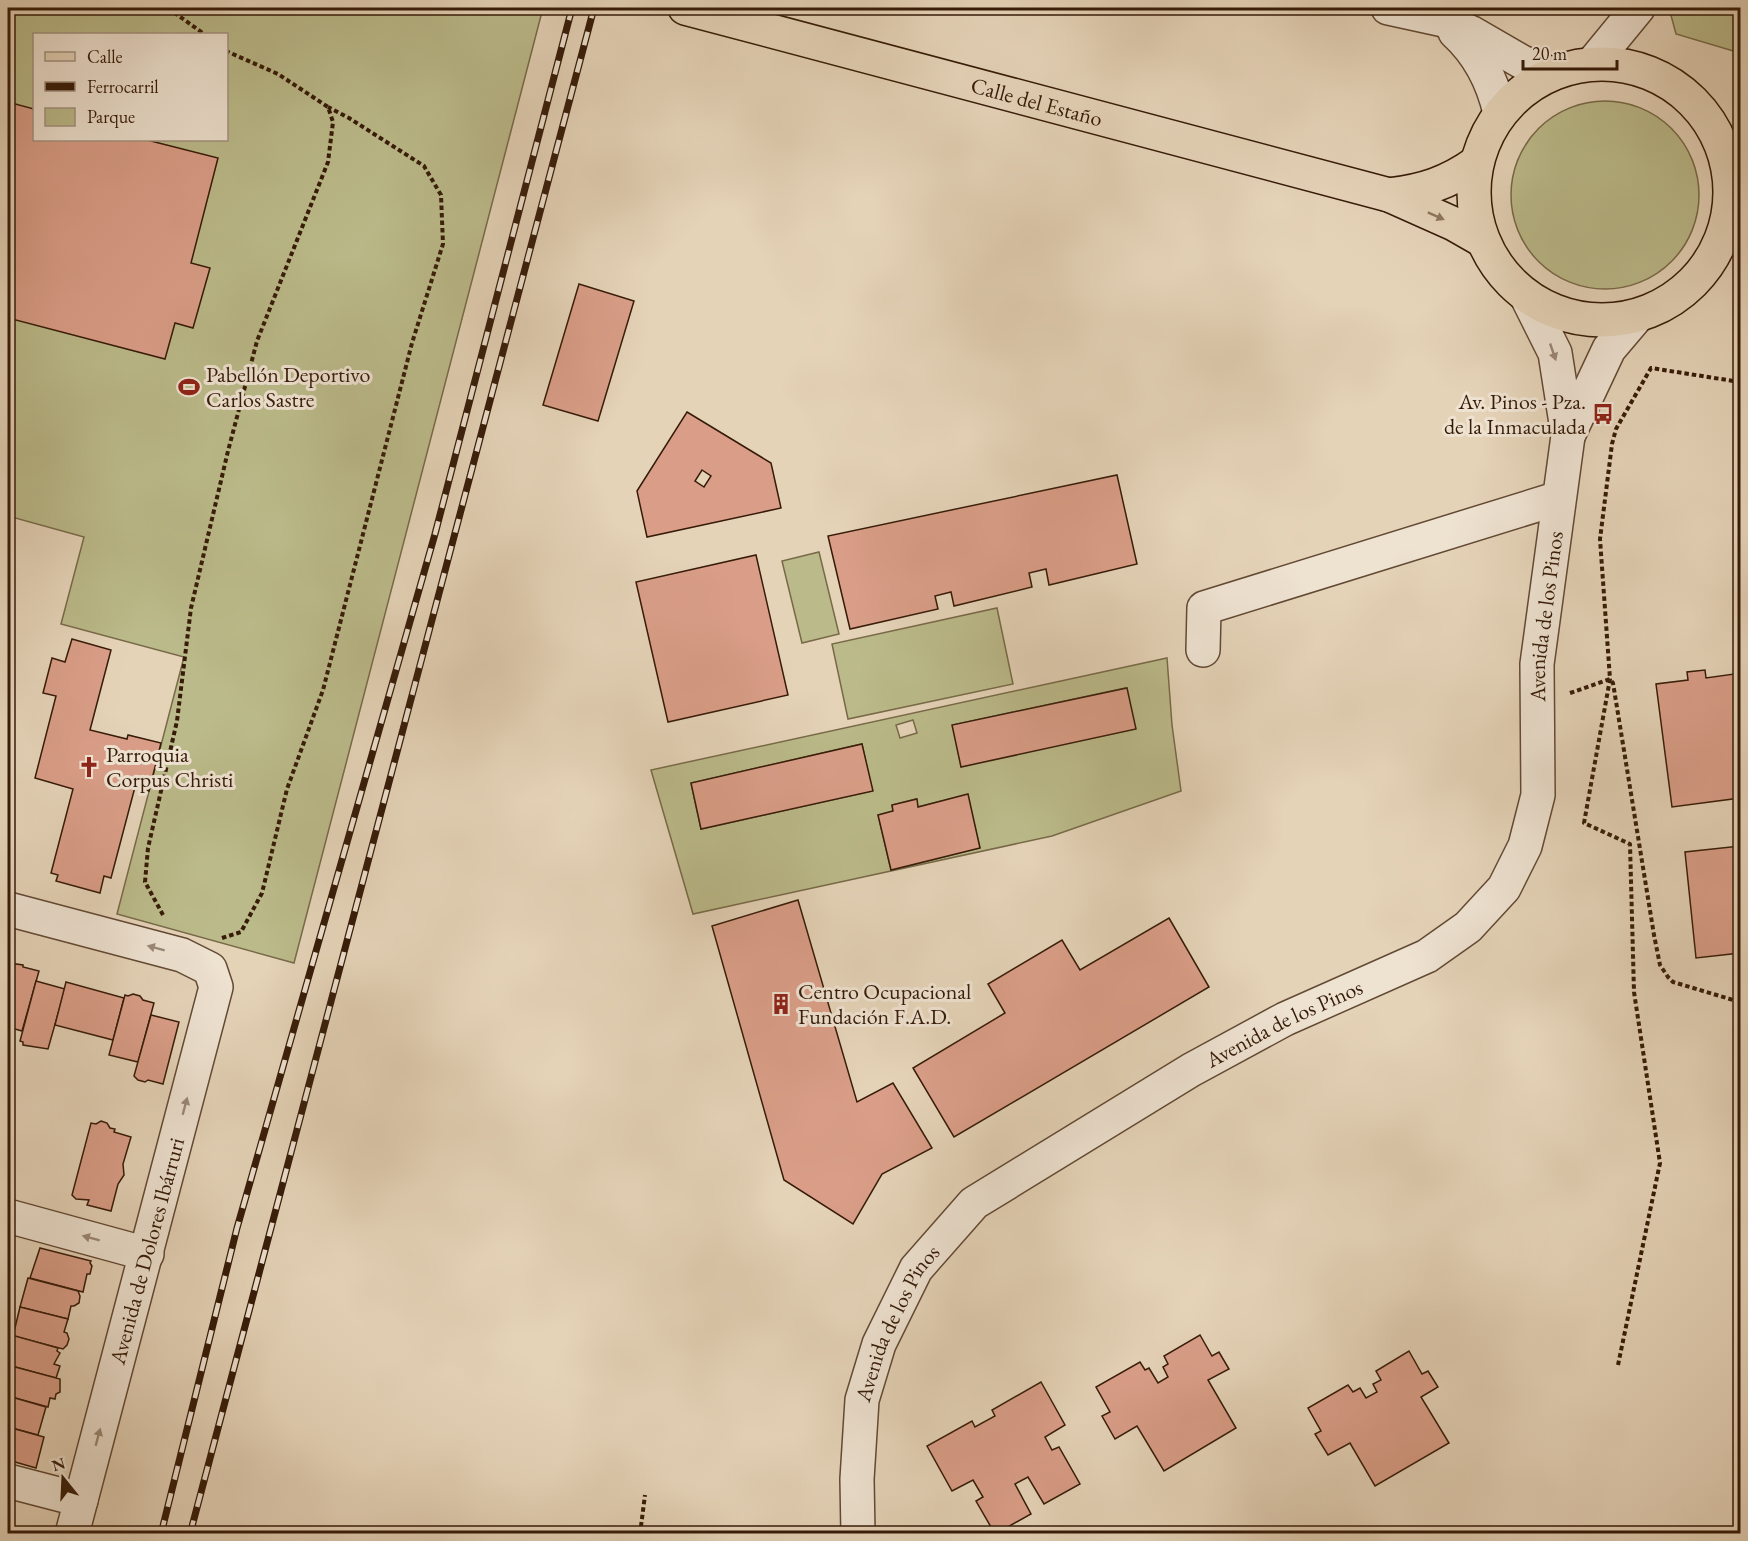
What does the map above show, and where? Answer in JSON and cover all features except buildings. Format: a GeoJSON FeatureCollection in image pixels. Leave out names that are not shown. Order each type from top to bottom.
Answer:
{"type":"FeatureCollection","features":[{"type":"Feature","properties":{"kind":"main road","name":"Calle del Estaño"},"geometry":{"type":"LineString","coordinates":[[688,8],[1389,195],[1454,224],[1482,240]]}},
{"type":"Feature","properties":{"kind":"main road"},"geometry":{"type":"LineString","coordinates":[[1592,64],[1630,67],[1665,80],[1695,103],[1729,142],[1727,161],[1731,190],[1729,239],[1699,278],[1671,302],[1637,316],[1600,321],[1562,315],[1528,299],[1498,270],[1482,240],[1473,202],[1476,163],[1488,132],[1500,113],[1523,90],[1551,74],[1592,64]]}},
{"type":"Feature","properties":{"kind":"main road","name":"Calle del Estaño"},"geometry":{"type":"LineString","coordinates":[[1389,195],[1414,192],[1436,185],[1456,177],[1476,163]]}},
{"type":"Feature","properties":{"kind":"street"},"geometry":{"type":"LineString","coordinates":[[1388,8],[1443,20],[1472,33],[1522,62],[1551,74]]}},
{"type":"Feature","properties":{"kind":"street"},"geometry":{"type":"LineString","coordinates":[[1592,64],[1638,8]]}},
{"type":"Feature","properties":{"kind":"street"},"geometry":{"type":"LineString","coordinates":[[1443,20],[1468,44],[1481,64],[1495,91],[1500,113]]}},
{"type":"Feature","properties":{"kind":"street","name":"Avenida de los Pinos"},"geometry":{"type":"LineString","coordinates":[[858,1533],[857,1479],[862,1400],[879,1344],[916,1269],[974,1203],[1191,1070],[1285,1019],[1427,956],[1468,927],[1504,888],[1525,846],[1538,795],[1537,664],[1568,436],[1555,353],[1528,299]]}},
{"type":"Feature","properties":{"kind":"street","name":"Avenida de los Pinos"},"geometry":{"type":"LineString","coordinates":[[1568,436],[1610,349],[1637,316]]}},
{"type":"Feature","properties":{"kind":"street"},"geometry":{"type":"LineString","coordinates":[[1203,650],[1204,608],[1559,498]]}},
{"type":"Feature","properties":{"kind":"street"},"geometry":{"type":"LineString","coordinates":[[8,909],[182,955],[211,955]]}},
{"type":"Feature","properties":{"kind":"street","name":"Avenida de Dolores Ibárruri"},"geometry":{"type":"LineString","coordinates":[[72,1533],[216,987],[211,955]]}},
{"type":"Feature","properties":{"kind":"street"},"geometry":{"type":"LineString","coordinates":[[8,1216],[147,1254]]}},
{"type":"Feature","properties":{"kind":"street"},"geometry":{"type":"LineString","coordinates":[[8,1481],[81,1500]]}},
{"type":"Feature","properties":{"kind":"path"},"geometry":{"type":"LineString","coordinates":[[168,8],[203,33]]}},
{"type":"Feature","properties":{"kind":"path"},"geometry":{"type":"LineString","coordinates":[[211,955],[242,932],[262,893],[287,789],[323,690],[412,343],[443,244],[441,195],[424,166],[278,74],[228,52]]}},
{"type":"Feature","properties":{"kind":"path"},"geometry":{"type":"LineString","coordinates":[[169,924],[145,882],[148,848],[177,721],[191,608],[257,341],[328,162],[333,122],[328,107]]}},
{"type":"Feature","properties":{"kind":"path"},"geometry":{"type":"LineString","coordinates":[[1618,1365],[1660,1163],[1634,992],[1630,843],[1584,823],[1610,679],[1600,539],[1616,429],[1651,368],[1740,382]]}},
{"type":"Feature","properties":{"kind":"path"},"geometry":{"type":"LineString","coordinates":[[1536,699],[1568,693],[1610,679]]}},
{"type":"Feature","properties":{"kind":"path"},"geometry":{"type":"LineString","coordinates":[[1610,679],[1616,698],[1660,965],[1673,982],[1740,1002]]}},
{"type":"Feature","properties":{"kind":"path"},"geometry":{"type":"LineString","coordinates":[[640,1533],[645,1495]]}},
{"type":"Feature","properties":{"kind":"green space"},"geometry":{"type":"Polygon","coordinates":[[[8,8],[543,8],[294,963],[117,914],[184,657],[61,624],[84,537],[8,516],[8,8]]]}},
{"type":"Feature","properties":{"kind":"green space"},"geometry":{"type":"Polygon","coordinates":[[[1669,8],[1740,8],[1740,53],[1676,34],[1669,8]]]}},
{"type":"Feature","properties":{"kind":"green space"},"geometry":{"type":"Polygon","coordinates":[[[1605,101],[1641,108],[1657,117],[1671,129],[1683,143],[1692,159],[1699,195],[1692,231],[1683,247],[1671,261],[1657,273],[1641,282],[1605,289],[1569,282],[1553,273],[1539,261],[1527,247],[1518,231],[1511,195],[1518,159],[1527,143],[1539,129],[1553,117],[1569,108],[1605,101]]]}},
{"type":"Feature","properties":{"kind":"green space"},"geometry":{"type":"Polygon","coordinates":[[[819,552],[839,634],[802,643],[782,561],[819,552]]]}},
{"type":"Feature","properties":{"kind":"green space"},"geometry":{"type":"Polygon","coordinates":[[[997,608],[1013,684],[848,719],[832,644],[997,608]]]}},
{"type":"Feature","properties":{"kind":"green space"},"geometry":{"type":"Polygon","coordinates":[[[1167,658],[1172,725],[1181,791],[1052,836],[693,914],[651,770],[1167,658]],[[1126,688],[953,725],[961,766],[1135,729],[1126,688]],[[913,720],[896,725],[900,738],[917,733],[913,720]],[[862,744],[691,783],[701,829],[872,791],[862,744]],[[967,795],[918,807],[916,799],[892,805],[893,811],[878,815],[891,870],[980,848],[967,795]]]}},
{"type":"Feature","properties":{"kind":"railway"},"geometry":{"type":"LineString","coordinates":[[161,1534],[237,1228],[435,534],[572,8]]}},
{"type":"Feature","properties":{"kind":"railway"},"geometry":{"type":"LineString","coordinates":[[190,1534],[594,8]]}},
{"type":"Feature","properties":{"kind":"place","name":"Pabellón Deportivo Carlos Sastre"},"geometry":{"type":"Point","coordinates":[189,387]}},
{"type":"Feature","properties":{"kind":"place","name":"Av. Pinos - Pza. de la Inmaculada"},"geometry":{"type":"Point","coordinates":[1603,414]}},
{"type":"Feature","properties":{"kind":"place","name":"Parroquia Corpus Christi"},"geometry":{"type":"Point","coordinates":[89,767]}},
{"type":"Feature","properties":{"kind":"place","name":"Centro Ocupacional Fundación F.A.D."},"geometry":{"type":"Point","coordinates":[781,1004]}}]}
